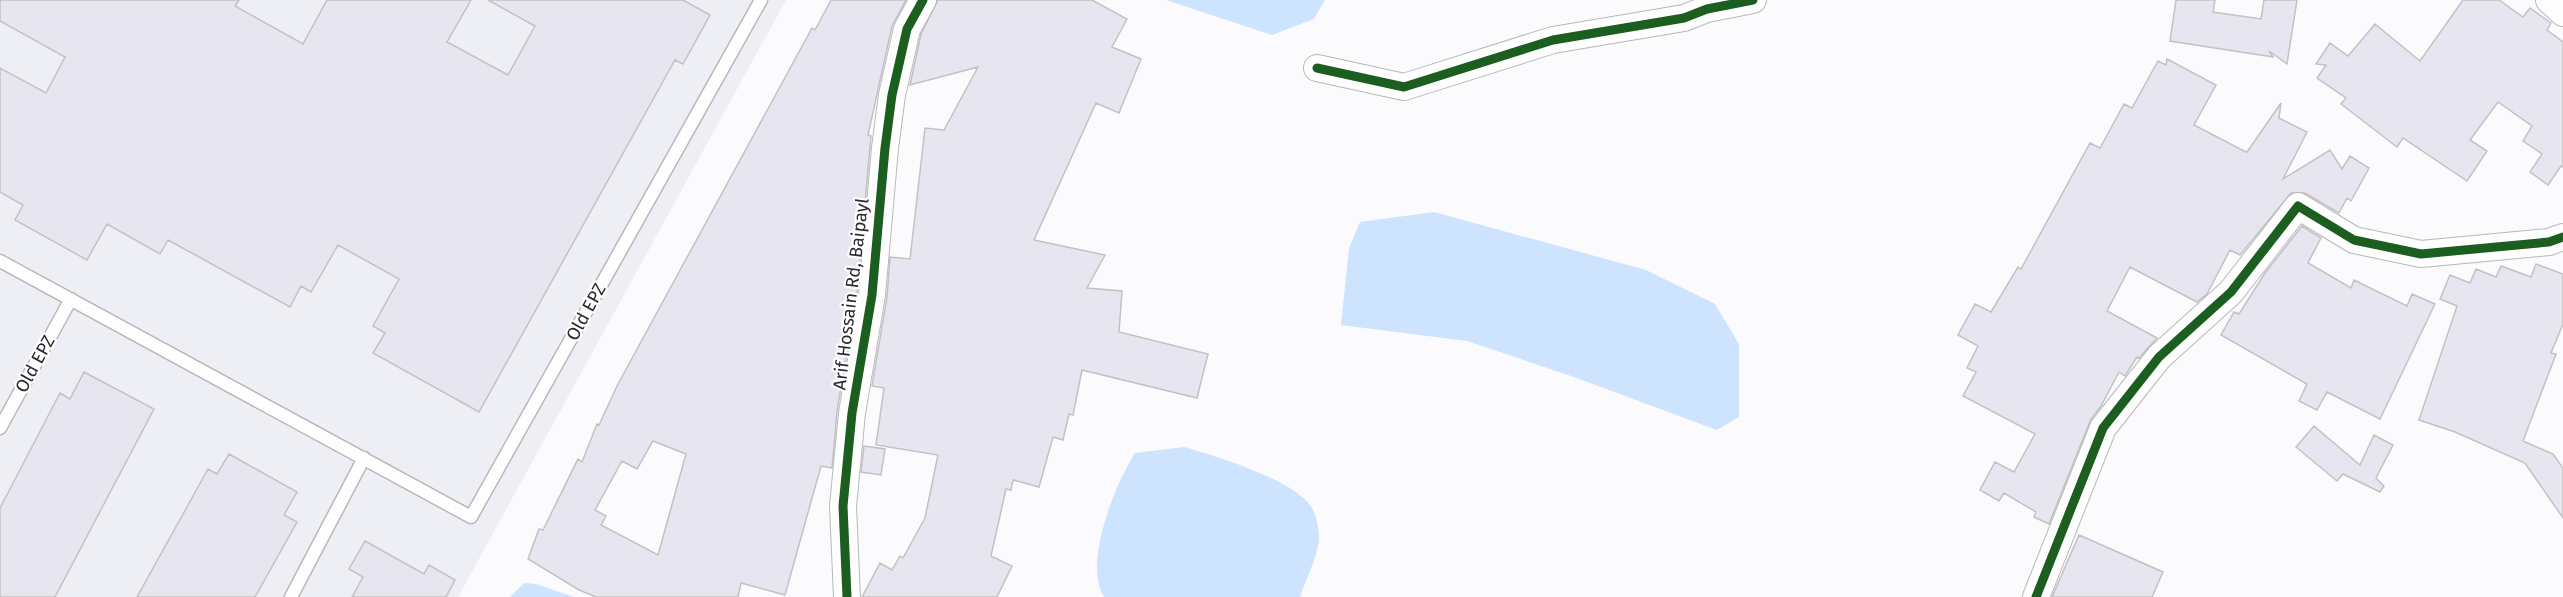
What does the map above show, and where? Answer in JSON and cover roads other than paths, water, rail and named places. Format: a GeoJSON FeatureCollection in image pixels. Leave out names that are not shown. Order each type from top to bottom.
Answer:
{"type":"FeatureCollection","features":[{"type":"Feature","properties":{"kind":"street","name":"Arif Hossain Rd, Baipayl"},"geometry":{"type":"LineString","coordinates":[[847,597],[843,506],[852,413],[872,295],[886,138],[892,95],[907,29],[923,0]]}},
{"type":"Feature","properties":{"kind":"street"},"geometry":{"type":"LineString","coordinates":[[1317,68],[1404,87],[1553,40],[1684,18],[1707,9],[1754,0]]}},
{"type":"Feature","properties":{"kind":"street"},"geometry":{"type":"LineString","coordinates":[[2549,0],[2563,13]]}},
{"type":"Feature","properties":{"kind":"street"},"geometry":{"type":"LineString","coordinates":[[2036,597],[2103,428],[2158,357],[2231,292],[2298,206],[2354,240],[2421,254],[2549,242],[2563,237]]}},
{"type":"Feature","properties":{"kind":"lane","name":"Old EPZ"},"geometry":{"type":"LineString","coordinates":[[0,261],[471,517],[761,0]]}},
{"type":"Feature","properties":{"kind":"lane","name":"Old EPZ"},"geometry":{"type":"LineString","coordinates":[[0,428],[71,299]]}},
{"type":"Feature","properties":{"kind":"lane"},"geometry":{"type":"LineString","coordinates":[[291,597],[364,458]]}},
{"type":"Feature","properties":{"kind":"water"},"geometry":{"type":"Polygon","coordinates":[[[1166,0],[1325,0],[1314,19],[1272,35],[1166,0]]]}},
{"type":"Feature","properties":{"kind":"water"},"geometry":{"type":"Polygon","coordinates":[[[1434,212],[1646,270],[1715,304],[1739,344],[1739,417],[1717,430],[1571,376],[1467,341],[1341,325],[1349,248],[1360,222],[1434,212]]]}},
{"type":"Feature","properties":{"kind":"water"},"geometry":{"type":"Polygon","coordinates":[[[1184,447],[1254,470],[1273,479],[1290,488],[1312,508],[1319,540],[1314,561],[1300,597],[1104,597],[1098,582],[1099,545],[1111,503],[1127,467],[1135,453],[1184,447]]]}},
{"type":"Feature","properties":{"kind":"water"},"geometry":{"type":"Polygon","coordinates":[[[524,583],[536,584],[574,597],[510,597],[524,583]]]}}]}
